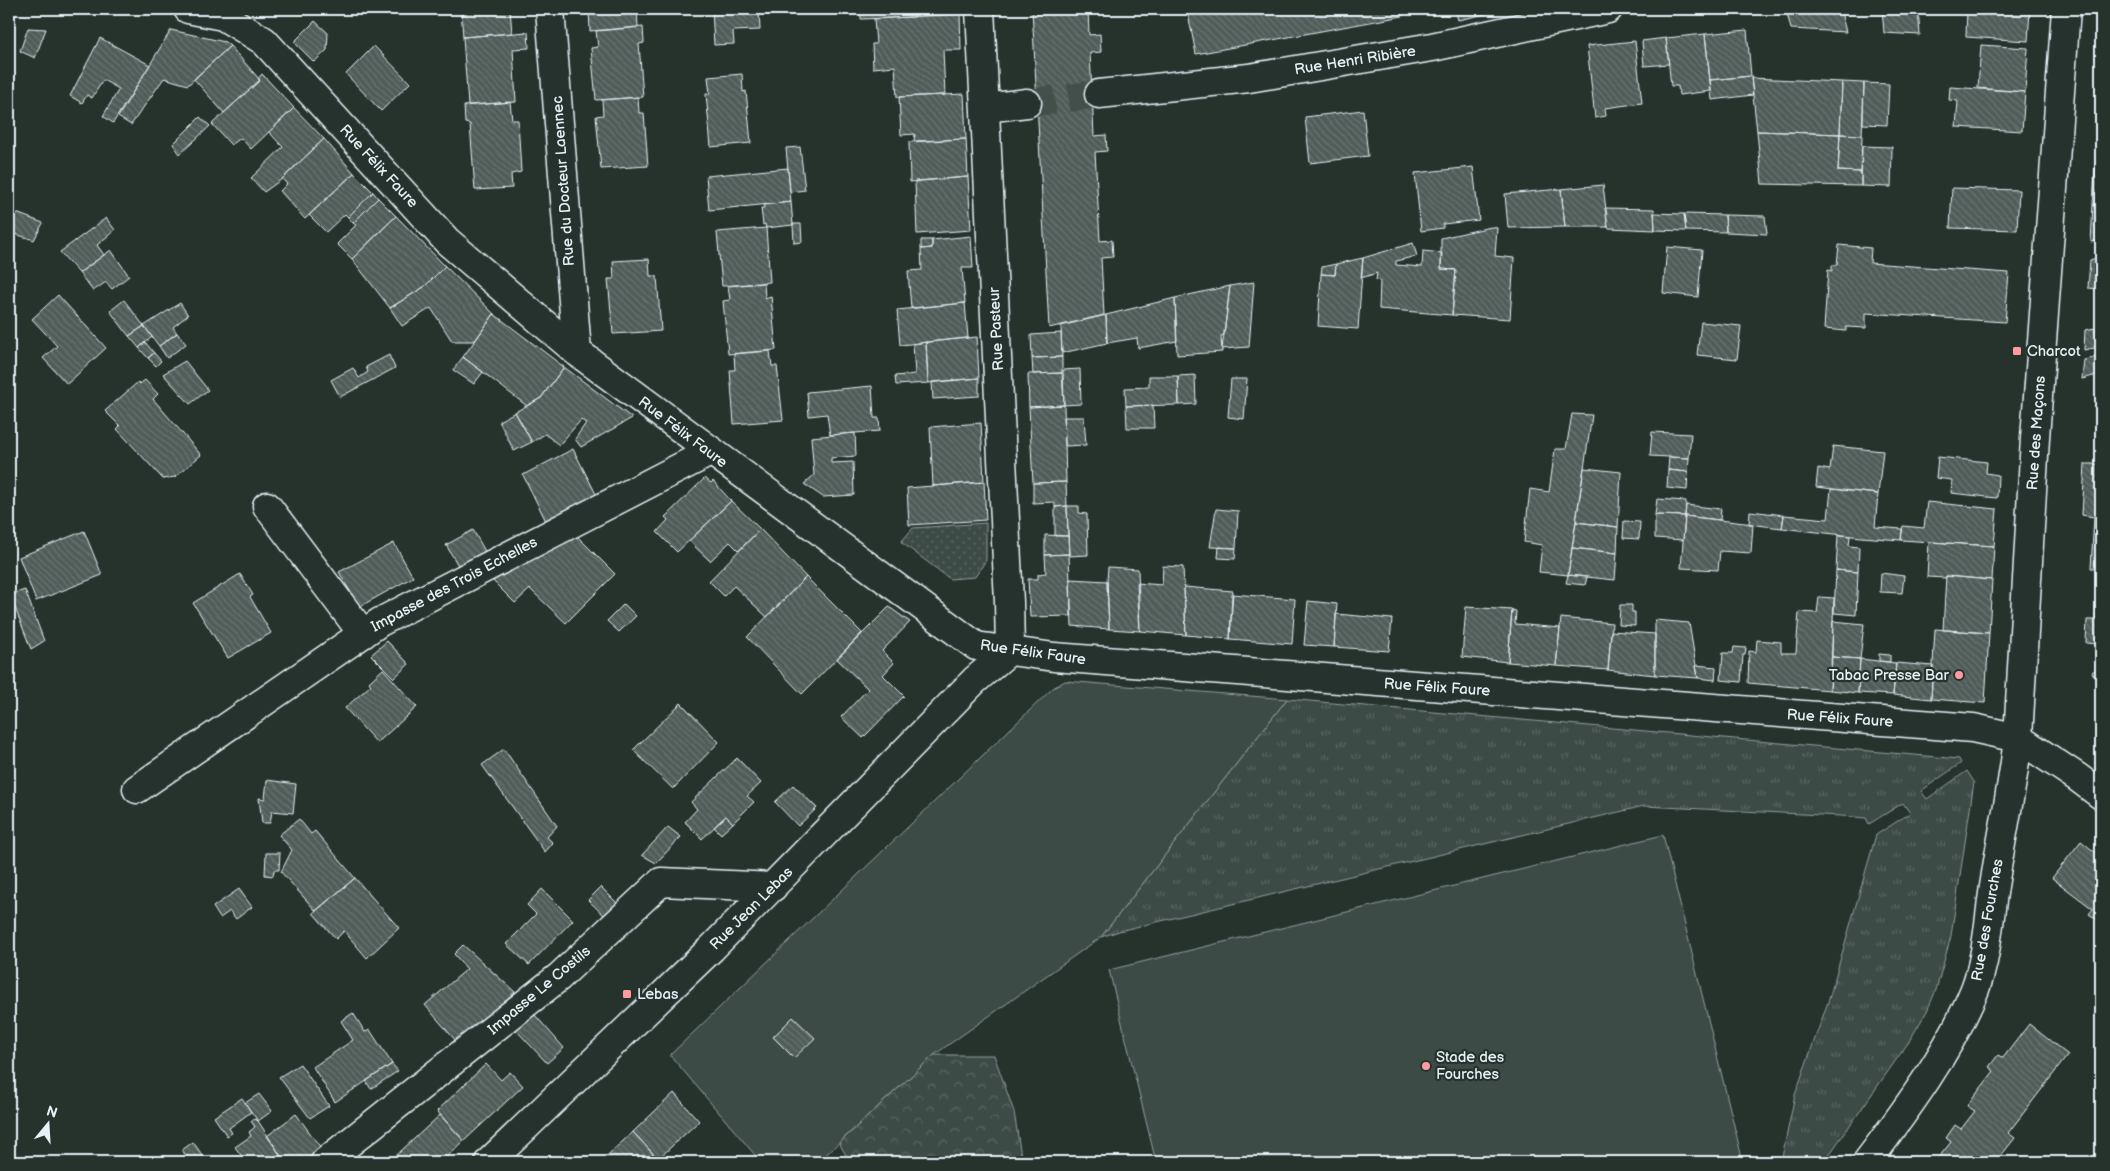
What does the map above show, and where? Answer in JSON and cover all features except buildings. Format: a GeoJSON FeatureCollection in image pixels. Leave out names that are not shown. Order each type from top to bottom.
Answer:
{"type":"FeatureCollection","features":[{"type":"Feature","properties":{"kind":"street","name":"Rue Félix Faure"},"geometry":{"type":"LineString","coordinates":[[188,9],[223,16],[264,41],[447,241],[577,352],[710,452],[976,646],[1054,657],[1973,728],[2018,738]]}},
{"type":"Feature","properties":{"kind":"street","name":"Rue du Docteur Laennec"},"geometry":{"type":"LineString","coordinates":[[550,9],[577,352]]}},
{"type":"Feature","properties":{"kind":"street","name":"Rue Pasteur"},"geometry":{"type":"LineString","coordinates":[[980,9],[1010,650]]}},
{"type":"Feature","properties":{"kind":"street","name":"Rue Henri Ribière"},"geometry":{"type":"LineString","coordinates":[[1099,94],[1249,78],[1422,49],[1608,9]]}},
{"type":"Feature","properties":{"kind":"street","name":"Rue des Maçons"},"geometry":{"type":"LineString","coordinates":[[2018,738],[2034,447],[2066,9]]}},
{"type":"Feature","properties":{"kind":"street"},"geometry":{"type":"LineString","coordinates":[[985,108],[1027,103]]}},
{"type":"Feature","properties":{"kind":"street","name":"Impasse des Trois Echelles"},"geometry":{"type":"LineString","coordinates":[[137,789],[380,622],[516,550],[710,452]]}},
{"type":"Feature","properties":{"kind":"street"},"geometry":{"type":"LineString","coordinates":[[266,506],[362,634]]}},
{"type":"Feature","properties":{"kind":"street","name":"Rue Jean Lebas"},"geometry":{"type":"LineString","coordinates":[[489,1162],[712,948],[975,680],[1010,650]]}},
{"type":"Feature","properties":{"kind":"street"},"geometry":{"type":"LineString","coordinates":[[2018,738],[2101,795]]}},
{"type":"Feature","properties":{"kind":"street","name":"Rue des Fourches"},"geometry":{"type":"LineString","coordinates":[[1867,1162],[1921,1086],[1957,1030],[1976,986],[2013,781],[2018,738]]}},
{"type":"Feature","properties":{"kind":"street","name":"Impasse Le Costils"},"geometry":{"type":"LineString","coordinates":[[325,1162],[559,976],[661,882],[773,887]]}},
{"type":"Feature","properties":{"kind":"green space"},"geometry":{"type":"Polygon","coordinates":[[[986,523],[986,560],[975,577],[950,579],[901,542],[913,528],[986,523]]]}},
{"type":"Feature","properties":{"kind":"green space"},"geometry":{"type":"Polygon","coordinates":[[[1065,681],[1287,699],[1101,937],[934,1055],[818,1162],[761,1162],[670,1055],[1053,688],[1065,681]]]}},
{"type":"Feature","properties":{"kind":"green space"},"geometry":{"type":"Polygon","coordinates":[[[1287,699],[1959,759],[1961,763],[1921,791],[1927,799],[1967,771],[1974,782],[1951,936],[1936,990],[1927,1011],[1908,1043],[1824,1162],[1781,1162],[1795,1095],[1829,999],[1876,835],[1910,813],[1903,803],[1869,824],[1866,818],[1841,816],[1644,806],[1119,931],[1101,937],[1287,699]]]}},
{"type":"Feature","properties":{"kind":"green space","name":"Stade des Fourches"},"geometry":{"type":"Polygon","coordinates":[[[1663,835],[1743,1162],[1156,1162],[1109,970],[1663,835]]]}},
{"type":"Feature","properties":{"kind":"green space"},"geometry":{"type":"Polygon","coordinates":[[[934,1055],[994,1055],[1014,1112],[1022,1162],[850,1162],[839,1143],[934,1055]]]}},
{"type":"Feature","properties":{"kind":"tunnel"},"geometry":{"type":"LineString","coordinates":[[1027,103],[1099,94]]}},
{"type":"Feature","properties":{"kind":"place","name":"Charcot"},"geometry":{"type":"Point","coordinates":[2017,351]}},
{"type":"Feature","properties":{"kind":"place","name":"Tabac Presse Bar"},"geometry":{"type":"Point","coordinates":[1959,675]}},
{"type":"Feature","properties":{"kind":"place","name":"Lebas"},"geometry":{"type":"Point","coordinates":[627,994]}},
{"type":"Feature","properties":{"kind":"place","name":"Stade des Fourches"},"geometry":{"type":"Point","coordinates":[1426,1066]}}]}
